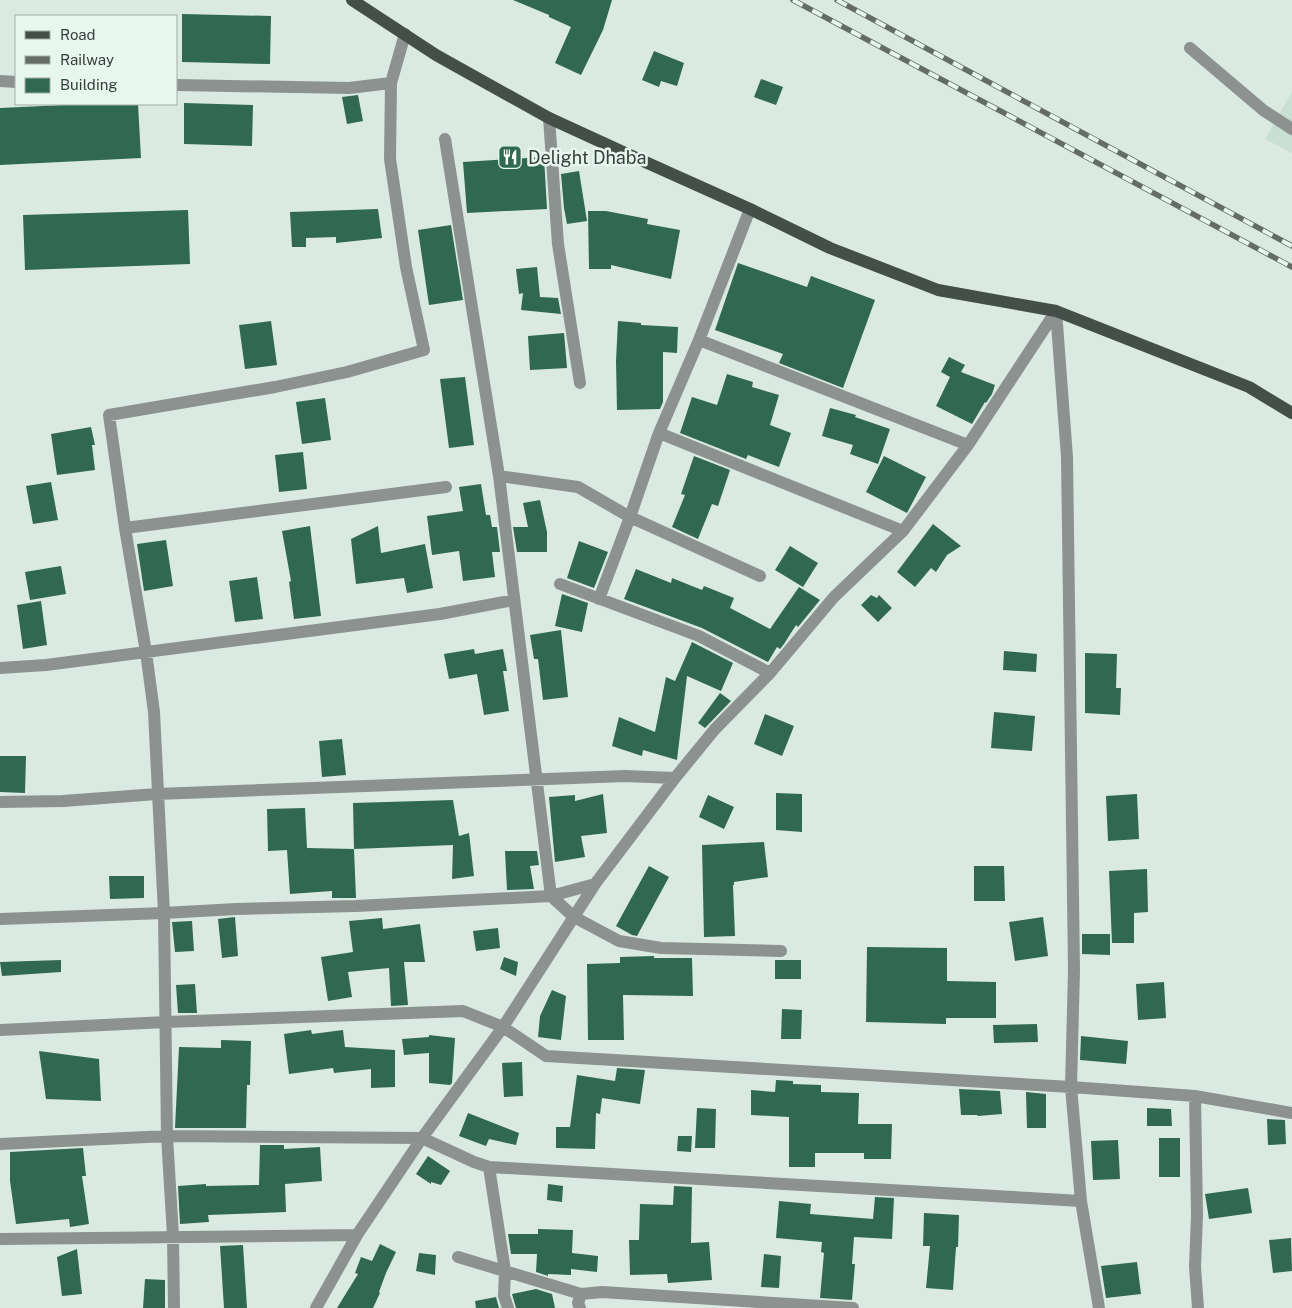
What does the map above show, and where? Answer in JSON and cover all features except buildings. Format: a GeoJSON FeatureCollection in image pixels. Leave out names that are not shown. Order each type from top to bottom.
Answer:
{"type":"FeatureCollection","features":[{"type":"Feature","properties":{"kind":"main road"},"geometry":{"type":"LineString","coordinates":[[352,0],[436,55],[549,118],[750,208],[830,248],[938,290],[1056,312],[1249,387],[1292,413]]}},
{"type":"Feature","properties":{"kind":"street"},"geometry":{"type":"LineString","coordinates":[[174,1308],[173,1236],[167,1136],[164,913],[154,712],[125,528],[110,415],[275,387],[348,372],[424,350],[406,267],[390,159],[391,83],[405,34]]}},
{"type":"Feature","properties":{"kind":"street"},"geometry":{"type":"LineString","coordinates":[[1190,48],[1263,110],[1292,129]]}},
{"type":"Feature","properties":{"kind":"street"},"geometry":{"type":"LineString","coordinates":[[0,81],[15,82]]}},
{"type":"Feature","properties":{"kind":"street"},"geometry":{"type":"LineString","coordinates":[[178,85],[349,88],[391,83]]}},
{"type":"Feature","properties":{"kind":"street"},"geometry":{"type":"LineString","coordinates":[[549,118],[558,244],[580,383]]}},
{"type":"Feature","properties":{"kind":"street"},"geometry":{"type":"LineString","coordinates":[[445,139],[499,476],[551,896],[574,917],[619,941],[661,948],[781,951]]}},
{"type":"Feature","properties":{"kind":"street"},"geometry":{"type":"LineString","coordinates":[[599,599],[659,433],[699,340],[750,208]]}},
{"type":"Feature","properties":{"kind":"street"},"geometry":{"type":"LineString","coordinates":[[316,1308],[357,1235],[422,1138],[503,1027],[594,884],[715,729],[770,673],[834,597],[903,531],[968,445],[1056,312]]}},
{"type":"Feature","properties":{"kind":"street"},"geometry":{"type":"LineString","coordinates":[[1056,312],[1067,457],[1074,970],[1071,1087],[1081,1201],[1098,1308]]}},
{"type":"Feature","properties":{"kind":"street"},"geometry":{"type":"LineString","coordinates":[[699,340],[968,445]]}},
{"type":"Feature","properties":{"kind":"street"},"geometry":{"type":"LineString","coordinates":[[659,433],[903,531]]}},
{"type":"Feature","properties":{"kind":"street"},"geometry":{"type":"LineString","coordinates":[[499,476],[578,487],[630,517],[760,576]]}},
{"type":"Feature","properties":{"kind":"street"},"geometry":{"type":"LineString","coordinates":[[125,528],[446,487]]}},
{"type":"Feature","properties":{"kind":"street"},"geometry":{"type":"LineString","coordinates":[[560,584],[699,636],[770,673]]}},
{"type":"Feature","properties":{"kind":"street"},"geometry":{"type":"LineString","coordinates":[[0,668],[46,665],[440,614],[514,600]]}},
{"type":"Feature","properties":{"kind":"street"},"geometry":{"type":"LineString","coordinates":[[0,802],[63,801],[157,794],[625,776],[675,778]]}},
{"type":"Feature","properties":{"kind":"street"},"geometry":{"type":"LineString","coordinates":[[0,918],[356,906],[551,896],[594,884]]}},
{"type":"Feature","properties":{"kind":"street"},"geometry":{"type":"LineString","coordinates":[[0,1030],[463,1011],[503,1027],[546,1056],[1195,1096],[1292,1113]]}},
{"type":"Feature","properties":{"kind":"street"},"geometry":{"type":"LineString","coordinates":[[1195,1096],[1197,1215],[1195,1267],[1198,1308]]}},
{"type":"Feature","properties":{"kind":"street"},"geometry":{"type":"LineString","coordinates":[[0,1144],[167,1136],[422,1138],[474,1162],[490,1167],[1081,1201]]}},
{"type":"Feature","properties":{"kind":"street"},"geometry":{"type":"LineString","coordinates":[[490,1167],[505,1271],[504,1296],[508,1308]]}},
{"type":"Feature","properties":{"kind":"street"},"geometry":{"type":"LineString","coordinates":[[0,1239],[357,1235]]}},
{"type":"Feature","properties":{"kind":"street"},"geometry":{"type":"LineString","coordinates":[[458,1257],[581,1294],[602,1292],[853,1308]]}},
{"type":"Feature","properties":{"kind":"street"},"geometry":{"type":"LineString","coordinates":[[580,1308],[578,1304],[581,1294]]}},
{"type":"Feature","properties":{"kind":"shaded area"},"geometry":{"type":"Polygon","coordinates":[[[1292,92],[1292,153],[1265,139],[1292,92]]]}},
{"type":"Feature","properties":{"kind":"railway"},"geometry":{"type":"LineString","coordinates":[[793,0],[1292,267]]}},
{"type":"Feature","properties":{"kind":"railway"},"geometry":{"type":"LineString","coordinates":[[837,0],[1292,246]]}},
{"type":"Feature","properties":{"kind":"place","name":"Delight Dhaba"},"geometry":{"type":"Point","coordinates":[510,157]}}]}
